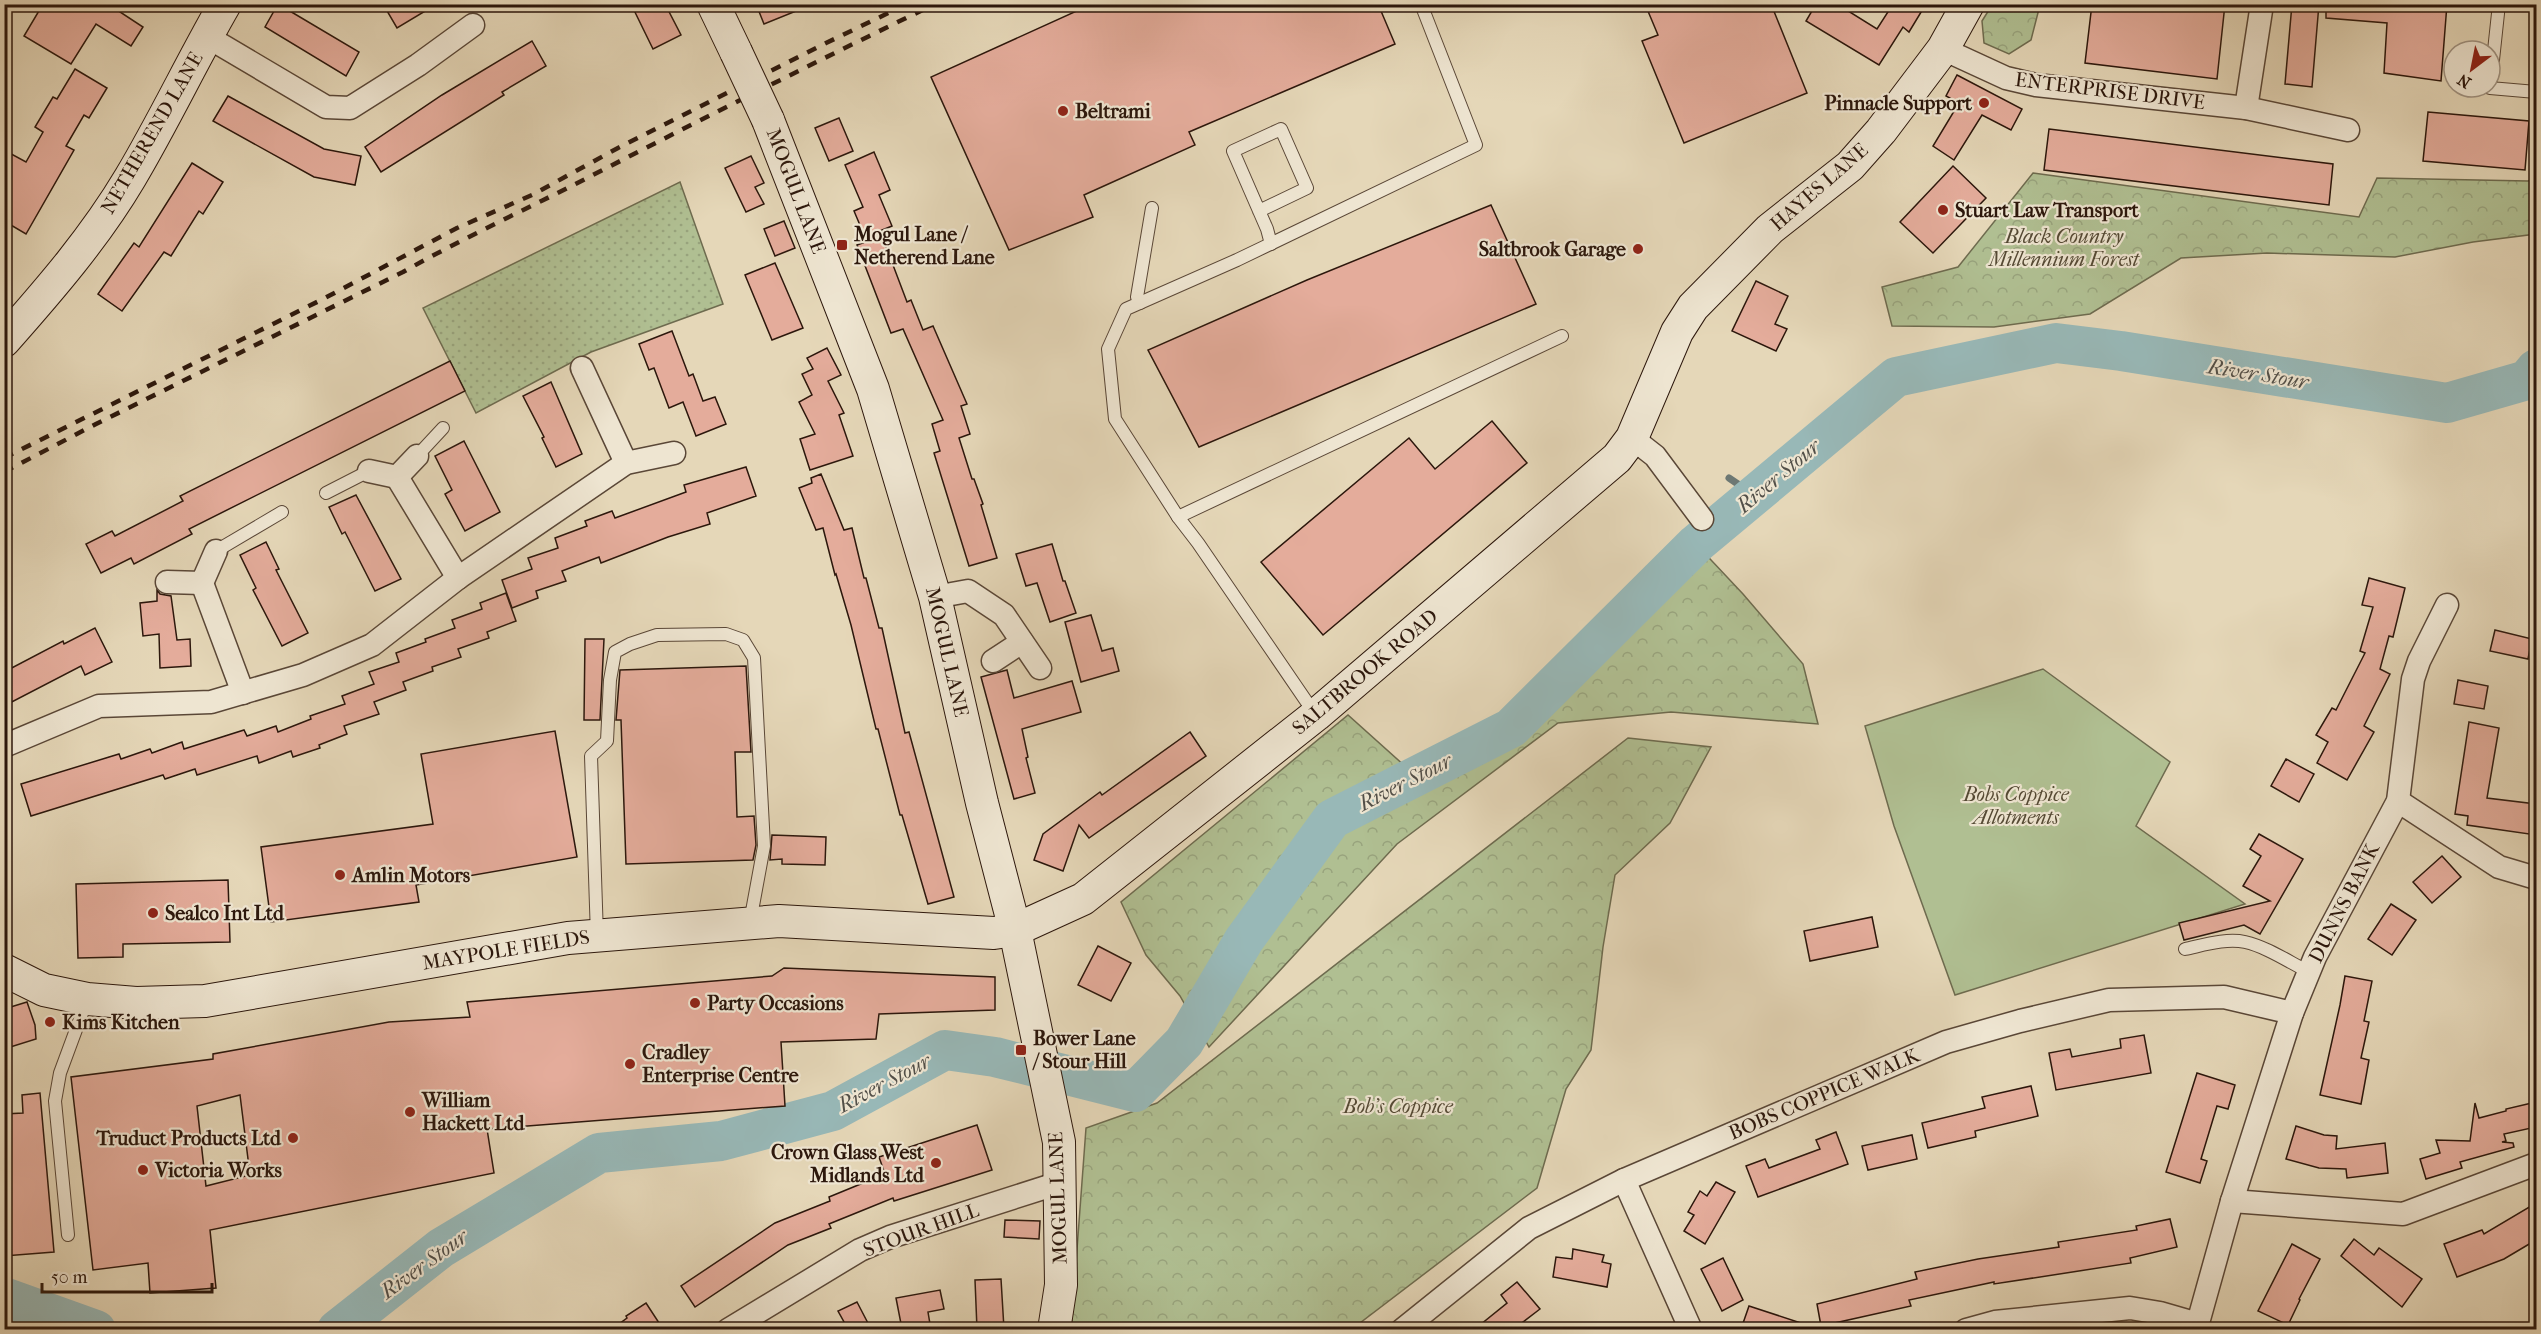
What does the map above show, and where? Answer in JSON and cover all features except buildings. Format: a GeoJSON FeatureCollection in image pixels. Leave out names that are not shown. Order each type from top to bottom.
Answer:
{"type":"FeatureCollection","features":[{"type":"Feature","properties":{"kind":"street","name":"NETHEREND LANE"},"geometry":{"type":"LineString","coordinates":[[4,341],[60,277],[130,178],[225,4]]}},
{"type":"Feature","properties":{"kind":"street","name":"MOGUL LANE"},"geometry":{"type":"LineString","coordinates":[[713,4],[768,120],[873,389],[935,597],[982,803],[1015,930],[1059,1142],[1061,1285],[1054,1329]]}},
{"type":"Feature","properties":{"kind":"street","name":"HAYES LANE"},"geometry":{"type":"LineString","coordinates":[[1663,363],[1677,332],[1693,307],[1770,229],[1850,166],[1881,131],[1943,49],[1968,4]]}},
{"type":"Feature","properties":{"kind":"street"},"geometry":{"type":"LineString","coordinates":[[2246,108],[2262,4]]}},
{"type":"Feature","properties":{"kind":"street"},"geometry":{"type":"LineString","coordinates":[[206,36],[326,107],[350,108],[474,26]]}},
{"type":"Feature","properties":{"kind":"street","name":"ENTERPRISE DRIVE"},"geometry":{"type":"LineString","coordinates":[[1943,49],[2006,78],[2036,85],[2246,108],[2349,130]]}},
{"type":"Feature","properties":{"kind":"street","name":"SALTBROOK ROAD"},"geometry":{"type":"LineString","coordinates":[[1015,930],[1083,899],[1316,715],[1617,458],[1632,438],[1663,363]]}},
{"type":"Feature","properties":{"kind":"street"},"geometry":{"type":"LineString","coordinates":[[582,368],[626,463]]}},
{"type":"Feature","properties":{"kind":"street"},"geometry":{"type":"LineString","coordinates":[[1632,438],[1655,456],[1702,519]]}},
{"type":"Feature","properties":{"kind":"street"},"geometry":{"type":"LineString","coordinates":[[4,746],[99,706],[211,702],[303,675],[372,645],[458,578],[626,463],[674,453]]}},
{"type":"Feature","properties":{"kind":"street"},"geometry":{"type":"LineString","coordinates":[[396,477],[417,456]]}},
{"type":"Feature","properties":{"kind":"street"},"geometry":{"type":"LineString","coordinates":[[369,471],[396,477],[458,578]]}},
{"type":"Feature","properties":{"kind":"street"},"geometry":{"type":"LineString","coordinates":[[216,551],[202,583],[243,693]]}},
{"type":"Feature","properties":{"kind":"street"},"geometry":{"type":"LineString","coordinates":[[167,582],[202,583]]}},
{"type":"Feature","properties":{"kind":"street"},"geometry":{"type":"LineString","coordinates":[[935,597],[968,591],[1004,615],[1040,668]]}},
{"type":"Feature","properties":{"kind":"street","name":"DUNNS BANK"},"geometry":{"type":"LineString","coordinates":[[2197,1327],[2232,1201],[2292,1013],[2309,972],[2398,801],[2414,679],[2419,661],[2447,605]]}},
{"type":"Feature","properties":{"kind":"street"},"geometry":{"type":"LineString","coordinates":[[993,661],[1022,642]]}},
{"type":"Feature","properties":{"kind":"street"},"geometry":{"type":"LineString","coordinates":[[2398,801],[2499,867],[2536,878]]}},
{"type":"Feature","properties":{"kind":"street","name":"MAYPOLE FIELDS"},"geometry":{"type":"LineString","coordinates":[[4,970],[44,990],[87,999],[136,1003],[205,1001],[556,940],[597,936],[779,921],[994,933],[1015,930]]}},
{"type":"Feature","properties":{"kind":"street","name":"BOBS COPPICE WALK"},"geometry":{"type":"LineString","coordinates":[[1402,1329],[1529,1228],[1624,1180],[1946,1042],[2109,999],[2224,997],[2292,1013]]}},
{"type":"Feature","properties":{"kind":"street"},"geometry":{"type":"LineString","coordinates":[[2232,1201],[2403,1214],[2536,1164]]}},
{"type":"Feature","properties":{"kind":"street"},"geometry":{"type":"LineString","coordinates":[[1624,1180],[1691,1329]]}},
{"type":"Feature","properties":{"kind":"street","name":"STOUR HILL"},"geometry":{"type":"LineString","coordinates":[[728,1329],[860,1250],[890,1237],[1059,1183]]}},
{"type":"Feature","properties":{"kind":"street"},"geometry":{"type":"LineString","coordinates":[[1966,1329],[1995,1322],[2130,1308],[2160,1313],[2197,1327]]}},
{"type":"Feature","properties":{"kind":"lane"},"geometry":{"type":"LineString","coordinates":[[1316,715],[1178,517],[1115,420],[1108,349],[1126,309],[1271,244],[1476,146],[1421,4]]}},
{"type":"Feature","properties":{"kind":"lane"},"geometry":{"type":"LineString","coordinates":[[2499,4],[2490,88],[2536,92]]}},
{"type":"Feature","properties":{"kind":"lane"},"geometry":{"type":"LineString","coordinates":[[1259,210],[1308,188],[1281,129],[1233,151],[1271,244]]}},
{"type":"Feature","properties":{"kind":"lane"},"geometry":{"type":"LineString","coordinates":[[1140,303],[1137,297],[1152,208]]}},
{"type":"Feature","properties":{"kind":"lane"},"geometry":{"type":"LineString","coordinates":[[1178,517],[1562,336]]}},
{"type":"Feature","properties":{"kind":"lane"},"geometry":{"type":"LineString","coordinates":[[417,456],[443,428]]}},
{"type":"Feature","properties":{"kind":"lane"},"geometry":{"type":"LineString","coordinates":[[326,493],[369,471]]}},
{"type":"Feature","properties":{"kind":"lane"},"geometry":{"type":"LineString","coordinates":[[216,551],[282,513]]}},
{"type":"Feature","properties":{"kind":"lane"},"geometry":{"type":"LineString","coordinates":[[597,936],[591,756],[607,741],[610,680],[615,652],[657,635],[726,634],[743,640],[754,658],[764,846],[750,923]]}},
{"type":"Feature","properties":{"kind":"lane"},"geometry":{"type":"LineString","coordinates":[[2185,949],[2220,942],[2244,942],[2268,951],[2309,972]]}},
{"type":"Feature","properties":{"kind":"lane"},"geometry":{"type":"LineString","coordinates":[[68,1235],[55,1101],[60,1073],[87,999]]}},
{"type":"Feature","properties":{"kind":"green space"},"geometry":{"type":"Polygon","coordinates":[[[1992,5],[2040,5],[2031,40],[2009,54],[1984,43],[1982,21],[1992,5]]]}},
{"type":"Feature","properties":{"kind":"green space","name":"Black Country Millennium Forest"},"geometry":{"type":"Polygon","coordinates":[[[2033,173],[2359,217],[2377,178],[2528,181],[2536,178],[2536,234],[2473,242],[2395,257],[2267,253],[2181,258],[2090,314],[1994,327],[1892,326],[1882,287],[1958,267],[2033,173]]]}},
{"type":"Feature","properties":{"kind":"green space"},"geometry":{"type":"Polygon","coordinates":[[[680,182],[723,304],[591,352],[476,413],[423,308],[680,182]]]}},
{"type":"Feature","properties":{"kind":"green space"},"geometry":{"type":"Polygon","coordinates":[[[1696,544],[1743,594],[1803,664],[1818,724],[1671,712],[1558,723],[1397,844],[1209,1047],[1180,996],[1146,955],[1121,902],[1348,715],[1416,776],[1511,728],[1696,544]]]}},
{"type":"Feature","properties":{"kind":"green space","name":"Bobs Coppice Allotments"},"geometry":{"type":"Polygon","coordinates":[[[2043,669],[2170,762],[2136,826],[2245,904],[1955,995],[1894,826],[1865,726],[2043,669]]]}},
{"type":"Feature","properties":{"kind":"green space","name":"Bob's Coppice"},"geometry":{"type":"Polygon","coordinates":[[[1628,738],[1711,747],[1670,823],[1615,875],[1603,947],[1591,1050],[1566,1089],[1537,1188],[1352,1329],[1071,1330],[1086,1128],[1157,1103],[1628,738]]]}},
{"type":"Feature","properties":{"kind":"green space"},"geometry":{"type":"Polygon","coordinates":[[[5,1297],[41,1311],[38,1329],[5,1329],[5,1297]]]}},
{"type":"Feature","properties":{"kind":"waterway","name":"River Stour"},"geometry":{"type":"LineString","coordinates":[[337,1330],[441,1248],[599,1153],[721,1141],[833,1111],[945,1050],[995,1057],[1135,1092],[1184,1042],[1244,940],[1332,819],[1511,728],[1696,544],[1896,377],[2056,343],[2121,351],[2447,403],[2527,380],[2536,369]]}},
{"type":"Feature","properties":{"kind":"waterway"},"geometry":{"type":"LineString","coordinates":[[1729,478],[1754,495]]}},
{"type":"Feature","properties":{"kind":"waterway","name":"River Stour"},"geometry":{"type":"LineString","coordinates":[[4,1297],[96,1330]]}},
{"type":"Feature","properties":{"kind":"railway"},"geometry":{"type":"LineString","coordinates":[[4,458],[323,299],[457,228],[532,195],[618,148],[907,4]]}},
{"type":"Feature","properties":{"kind":"railway"},"geometry":{"type":"LineString","coordinates":[[4,472],[935,4]]}},
{"type":"Feature","properties":{"kind":"place","name":"Pinnacle Support"},"geometry":{"type":"Point","coordinates":[1984,103]}},
{"type":"Feature","properties":{"kind":"place","name":"Beltrami"},"geometry":{"type":"Point","coordinates":[1063,111]}},
{"type":"Feature","properties":{"kind":"place","name":"Stuart Law Transport"},"geometry":{"type":"Point","coordinates":[1943,210]}},
{"type":"Feature","properties":{"kind":"place","name":"Mogul Lane / Netherend Lane"},"geometry":{"type":"Point","coordinates":[842,245]}},
{"type":"Feature","properties":{"kind":"place","name":"Saltbrook Garage"},"geometry":{"type":"Point","coordinates":[1638,249]}},
{"type":"Feature","properties":{"kind":"place","name":"Amlin Motors"},"geometry":{"type":"Point","coordinates":[340,875]}},
{"type":"Feature","properties":{"kind":"place","name":"Sealco Int Ltd"},"geometry":{"type":"Point","coordinates":[153,913]}},
{"type":"Feature","properties":{"kind":"place","name":"Party Occasions"},"geometry":{"type":"Point","coordinates":[695,1003]}},
{"type":"Feature","properties":{"kind":"place","name":"Kims Kitchen"},"geometry":{"type":"Point","coordinates":[50,1022]}},
{"type":"Feature","properties":{"kind":"place","name":"Bower Lane / Stour Hill"},"geometry":{"type":"Point","coordinates":[1021,1050]}},
{"type":"Feature","properties":{"kind":"place","name":"Cradley Enterprise Centre"},"geometry":{"type":"Point","coordinates":[630,1064]}},
{"type":"Feature","properties":{"kind":"place","name":"William Hackett Ltd"},"geometry":{"type":"Point","coordinates":[410,1112]}},
{"type":"Feature","properties":{"kind":"place","name":"Truduct Products Ltd"},"geometry":{"type":"Point","coordinates":[293,1138]}},
{"type":"Feature","properties":{"kind":"place","name":"Crown Glass West Midlands Ltd"},"geometry":{"type":"Point","coordinates":[936,1163]}},
{"type":"Feature","properties":{"kind":"place","name":"Victoria Works"},"geometry":{"type":"Point","coordinates":[143,1170]}}]}
